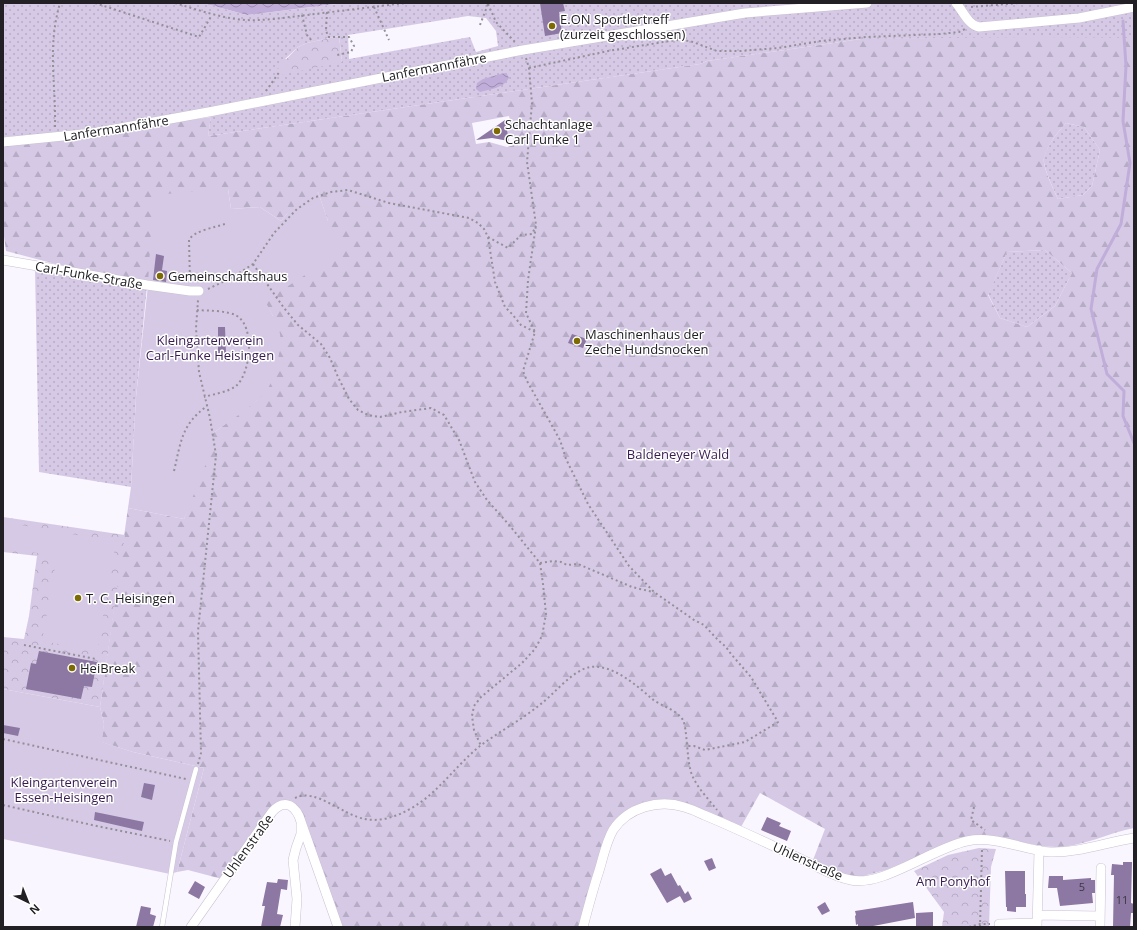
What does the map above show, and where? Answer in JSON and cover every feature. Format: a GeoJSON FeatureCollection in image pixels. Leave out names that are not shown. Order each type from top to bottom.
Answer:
{"type":"FeatureCollection","features":[{"type":"Feature","properties":{"kind":"street","name":"Lanfermannfähre"},"geometry":{"type":"LineString","coordinates":[[3,142],[93,133],[214,111],[523,50],[745,13],[867,3]]}},
{"type":"Feature","properties":{"kind":"street"},"geometry":{"type":"LineString","coordinates":[[958,6],[974,26],[986,27],[1079,18],[1134,7]]}},
{"type":"Feature","properties":{"kind":"street","name":"Carl-Funke-Straße"},"geometry":{"type":"LineString","coordinates":[[3,260],[123,281],[195,291]]}},
{"type":"Feature","properties":{"kind":"street","name":"Uhlenstraße"},"geometry":{"type":"LineString","coordinates":[[583,927],[607,846],[613,831],[628,815],[639,808],[659,804],[671,804],[684,807],[725,823],[835,876],[859,882],[889,874],[955,845],[968,841],[992,840],[1051,852],[1066,851],[1134,838]]}},
{"type":"Feature","properties":{"kind":"street","name":"Uhlenstraße"},"geometry":{"type":"LineString","coordinates":[[191,927],[276,807],[281,805],[290,805]]}},
{"type":"Feature","properties":{"kind":"street"},"geometry":{"type":"LineString","coordinates":[[290,805],[297,811],[302,821],[338,927]]}},
{"type":"Feature","properties":{"kind":"street"},"geometry":{"type":"LineString","coordinates":[[295,927],[297,899],[293,860],[301,834],[302,821]]}},
{"type":"Feature","properties":{"kind":"street"},"geometry":{"type":"LineString","coordinates":[[1037,922],[1039,850]]}},
{"type":"Feature","properties":{"kind":"street"},"geometry":{"type":"LineString","coordinates":[[1100,927],[1101,868]]}},
{"type":"Feature","properties":{"kind":"street"},"geometry":{"type":"LineString","coordinates":[[999,924],[1100,916]]}},
{"type":"Feature","properties":{"kind":"lane"},"geometry":{"type":"LineString","coordinates":[[162,927],[176,842],[196,769]]}},
{"type":"Feature","properties":{"kind":"path"},"geometry":{"type":"LineString","coordinates":[[55,137],[52,46],[54,27],[60,3]]}},
{"type":"Feature","properties":{"kind":"path"},"geometry":{"type":"LineString","coordinates":[[95,3],[199,37],[213,14]]}},
{"type":"Feature","properties":{"kind":"path"},"geometry":{"type":"LineString","coordinates":[[175,3],[213,14],[237,19],[254,20],[405,3]]}},
{"type":"Feature","properties":{"kind":"path"},"geometry":{"type":"LineString","coordinates":[[958,6],[1019,3]]}},
{"type":"Feature","properties":{"kind":"path"},"geometry":{"type":"LineString","coordinates":[[488,4],[496,22],[523,50]]}},
{"type":"Feature","properties":{"kind":"path"},"geometry":{"type":"LineString","coordinates":[[480,25],[488,4]]}},
{"type":"Feature","properties":{"kind":"path"},"geometry":{"type":"LineString","coordinates":[[374,7],[389,40]]}},
{"type":"Feature","properties":{"kind":"path"},"geometry":{"type":"LineString","coordinates":[[327,12],[326,30],[328,38],[349,37],[354,46],[351,52],[337,55]]}},
{"type":"Feature","properties":{"kind":"path"},"geometry":{"type":"LineString","coordinates":[[302,15],[307,35],[313,42]]}},
{"type":"Feature","properties":{"kind":"path"},"geometry":{"type":"LineString","coordinates":[[687,746],[694,746],[705,750],[745,742],[778,722],[751,677],[726,647],[704,625],[694,620],[654,592],[629,566],[588,504],[566,459],[560,440],[527,381],[523,371],[535,332],[526,313],[528,280],[536,225],[527,162],[532,103],[529,68],[608,51],[676,40],[690,41],[716,51],[740,51],[866,37],[959,32],[974,26]]}},
{"type":"Feature","properties":{"kind":"path"},"geometry":{"type":"LineString","coordinates":[[266,100],[266,90],[280,71]]}},
{"type":"Feature","properties":{"kind":"path"},"geometry":{"type":"LineString","coordinates":[[195,291],[216,286],[252,264],[274,233],[297,208],[313,198],[331,192],[348,190],[389,203],[469,218],[478,223],[484,229],[488,237],[495,282],[505,307],[521,325],[535,332]]}},
{"type":"Feature","properties":{"kind":"path"},"geometry":{"type":"LineString","coordinates":[[196,769],[202,753],[198,631],[216,455],[210,418],[198,372],[197,310],[189,240],[190,237],[195,234],[225,224]]}},
{"type":"Feature","properties":{"kind":"path"},"geometry":{"type":"LineString","coordinates":[[488,237],[508,248],[521,235],[532,234],[536,225]]}},
{"type":"Feature","properties":{"kind":"path"},"geometry":{"type":"LineString","coordinates":[[252,264],[298,325],[321,344],[330,358],[349,399],[358,410],[368,415],[380,417],[431,408],[444,415],[459,440],[475,482],[487,500],[540,563],[544,584],[546,614],[542,636],[535,649],[522,663],[481,697],[474,706],[472,716],[474,730],[481,746]]}},
{"type":"Feature","properties":{"kind":"path"},"geometry":{"type":"LineString","coordinates":[[197,310],[231,313],[237,316],[244,323],[249,339],[248,359],[241,382],[233,388],[204,396]]}},
{"type":"Feature","properties":{"kind":"path"},"geometry":{"type":"LineString","coordinates":[[174,471],[183,432],[196,414],[207,406]]}},
{"type":"Feature","properties":{"kind":"path"},"geometry":{"type":"LineString","coordinates":[[540,563],[554,561],[567,565],[578,564],[632,588],[654,592]]}},
{"type":"Feature","properties":{"kind":"path"},"geometry":{"type":"LineString","coordinates":[[24,645],[96,659]]}},
{"type":"Feature","properties":{"kind":"path"},"geometry":{"type":"LineString","coordinates":[[290,805],[297,796],[307,795],[320,799],[345,812],[365,819],[383,820],[403,813],[421,803],[462,762],[481,746],[542,703],[566,681],[580,671],[591,667],[606,669],[621,675],[637,686],[654,701],[677,713],[683,721],[690,768],[695,782],[719,812],[725,823]]}},
{"type":"Feature","properties":{"kind":"path"},"geometry":{"type":"LineString","coordinates":[[3,739],[193,780]]}},
{"type":"Feature","properties":{"kind":"path"},"geometry":{"type":"LineString","coordinates":[[3,806],[176,842]]}},
{"type":"Feature","properties":{"kind":"path"},"geometry":{"type":"LineString","coordinates":[[974,807],[970,820],[990,834],[992,840]]}},
{"type":"Feature","properties":{"kind":"path"},"geometry":{"type":"LineString","coordinates":[[980,927],[982,840]]}},
{"type":"Feature","properties":{"kind":"path"},"geometry":{"type":"LineString","coordinates":[[969,927],[980,924]]}},
{"type":"Feature","properties":{"kind":"green space"},"geometry":{"type":"Polygon","coordinates":[[[3,3],[203,3],[247,15],[344,3],[1134,3],[1134,38],[861,39],[208,136],[212,109],[92,131],[3,137],[3,3]],[[468,16],[348,35],[349,59],[470,37],[476,52],[498,46],[496,31],[486,18],[468,16]],[[339,36],[307,43],[298,47],[285,59],[342,62],[339,36]]]}},
{"type":"Feature","properties":{"kind":"green space"},"geometry":{"type":"Polygon","coordinates":[[[339,36],[342,62],[281,75],[276,70],[298,47],[307,43],[339,36]]]}},
{"type":"Feature","properties":{"kind":"green space","name":"Baldeneyer Wald"},"geometry":{"type":"Polygon","coordinates":[[[1033,37],[1134,38],[1134,828],[1076,845],[1056,847],[1047,847],[1004,838],[986,836],[922,855],[886,870],[859,877],[841,874],[813,860],[825,829],[760,793],[741,827],[659,802],[617,822],[581,927],[340,927],[309,839],[286,802],[222,879],[188,870],[177,872],[204,768],[133,752],[101,742],[104,724],[100,707],[128,508],[184,519],[212,434],[257,400],[273,316],[264,301],[328,221],[318,192],[287,214],[281,221],[260,207],[231,209],[228,189],[148,285],[101,276],[6,251],[3,229],[3,143],[93,134],[211,117],[208,136],[861,39],[1033,37]],[[509,116],[472,123],[476,144],[489,142],[507,147],[514,145],[513,135],[506,133],[506,129],[511,125],[509,116]],[[1066,123],[1050,143],[1044,158],[1046,172],[1051,185],[1058,199],[1083,195],[1092,186],[1100,150],[1084,127],[1066,123]],[[1045,250],[1007,252],[988,295],[1000,318],[1027,327],[1055,306],[1072,273],[1045,250]]]}},
{"type":"Feature","properties":{"kind":"green space"},"geometry":{"type":"Polygon","coordinates":[[[1066,123],[1084,127],[1100,150],[1092,186],[1083,195],[1058,199],[1046,172],[1044,157],[1050,143],[1066,123]]]}},
{"type":"Feature","properties":{"kind":"green space","name":"Kleingartenverein Carl-Funke Heisingen"},"geometry":{"type":"Polygon","coordinates":[[[228,189],[231,209],[260,207],[281,221],[293,207],[306,197],[318,192],[328,221],[342,251],[265,301],[276,321],[280,334],[279,355],[273,379],[267,390],[255,402],[241,414],[212,434],[213,446],[184,519],[128,508],[131,487],[136,397],[148,285],[153,195],[228,189]]]}},
{"type":"Feature","properties":{"kind":"green space"},"geometry":{"type":"Polygon","coordinates":[[[1045,250],[1072,273],[1055,306],[1027,327],[1000,318],[988,294],[1007,252],[1045,250]]]}},
{"type":"Feature","properties":{"kind":"green space"},"geometry":{"type":"Polygon","coordinates":[[[35,268],[147,286],[136,397],[131,487],[39,472],[35,268]]]}},
{"type":"Feature","properties":{"kind":"green space"},"geometry":{"type":"Polygon","coordinates":[[[3,517],[125,535],[100,707],[3,689],[3,637],[24,639],[29,616],[37,556],[3,552],[3,517]]]}},
{"type":"Feature","properties":{"kind":"green space","name":"T. C. Heisingen"},"geometry":{"type":"Polygon","coordinates":[[[4,522],[116,542],[97,651],[42,641],[57,556],[3,548],[4,522]]]}},
{"type":"Feature","properties":{"kind":"green space","name":"Kleingartenverein Essen-Heisingen"},"geometry":{"type":"Polygon","coordinates":[[[3,689],[100,707],[104,724],[102,742],[133,752],[204,768],[177,872],[170,874],[3,839],[3,689]]]}},
{"type":"Feature","properties":{"kind":"green space","name":"Am Ponyhof"},"geometry":{"type":"Polygon","coordinates":[[[979,848],[996,849],[991,867],[989,927],[942,927],[944,912],[914,871],[948,855],[979,848]]]}},
{"type":"Feature","properties":{"kind":"water"},"geometry":{"type":"Polygon","coordinates":[[[203,3],[343,3],[247,15],[203,3]]]}},
{"type":"Feature","properties":{"kind":"water"},"geometry":{"type":"Polygon","coordinates":[[[504,73],[507,74],[509,78],[504,84],[480,92],[476,89],[477,83],[483,79],[504,73]]]}},
{"type":"Feature","properties":{"kind":"building","name":"E.ON Sportlertreff (zurzeit geschlossen)"},"geometry":{"type":"Polygon","coordinates":[[[540,3],[563,3],[565,11],[559,12],[562,33],[545,36],[540,3]]]}},
{"type":"Feature","properties":{"kind":"building"},"geometry":{"type":"Polygon","coordinates":[[[505,120],[509,141],[492,138],[476,140],[505,120]]]}},
{"type":"Feature","properties":{"kind":"building"},"geometry":{"type":"Polygon","coordinates":[[[156,254],[164,256],[162,270],[167,271],[166,282],[153,280],[156,254]]]}},
{"type":"Feature","properties":{"kind":"building"},"geometry":{"type":"Polygon","coordinates":[[[218,327],[225,327],[226,353],[218,353],[218,327]]]}},
{"type":"Feature","properties":{"kind":"building","name":"Maschinenhaus der Zeche Hundsnocken"},"geometry":{"type":"Polygon","coordinates":[[[572,334],[587,339],[583,348],[568,343],[572,334]]]}},
{"type":"Feature","properties":{"kind":"building"},"geometry":{"type":"Polygon","coordinates":[[[39,651],[97,662],[92,687],[84,686],[81,699],[26,689],[31,663],[36,664],[39,651]]]}},
{"type":"Feature","properties":{"kind":"building"},"geometry":{"type":"Polygon","coordinates":[[[3,725],[20,728],[18,736],[3,733],[3,725]]]}},
{"type":"Feature","properties":{"kind":"building"},"geometry":{"type":"Polygon","coordinates":[[[144,783],[155,785],[152,800],[141,797],[144,783]]]}},
{"type":"Feature","properties":{"kind":"building"},"geometry":{"type":"Polygon","coordinates":[[[95,812],[144,822],[142,831],[94,820],[95,812]]]}},
{"type":"Feature","properties":{"kind":"building"},"geometry":{"type":"Polygon","coordinates":[[[767,817],[781,823],[779,826],[791,831],[787,841],[761,830],[767,817]]]}},
{"type":"Feature","properties":{"kind":"building"},"geometry":{"type":"Polygon","coordinates":[[[712,858],[716,868],[709,871],[704,861],[712,858]]]}},
{"type":"Feature","properties":{"kind":"building"},"geometry":{"type":"Polygon","coordinates":[[[1123,862],[1132,862],[1131,903],[1134,904],[1134,913],[1131,913],[1130,927],[1113,927],[1114,875],[1111,875],[1112,864],[1123,865],[1123,862]]]}},
{"type":"Feature","properties":{"kind":"building"},"geometry":{"type":"Polygon","coordinates":[[[661,868],[665,876],[671,873],[678,886],[680,885],[685,894],[688,891],[692,899],[684,903],[680,896],[667,903],[650,874],[661,868]]]}},
{"type":"Feature","properties":{"kind":"building"},"geometry":{"type":"Polygon","coordinates":[[[1005,871],[1025,871],[1026,907],[1016,907],[1016,912],[1007,911],[1005,871]]]}},
{"type":"Feature","properties":{"kind":"building"},"geometry":{"type":"Polygon","coordinates":[[[1049,876],[1063,876],[1063,880],[1091,878],[1091,880],[1095,880],[1095,893],[1092,893],[1093,903],[1060,906],[1057,888],[1048,888],[1049,876]]]}},
{"type":"Feature","properties":{"kind":"building"},"geometry":{"type":"Polygon","coordinates":[[[278,879],[288,880],[287,890],[281,889],[277,914],[283,915],[280,927],[261,927],[265,906],[262,906],[267,882],[277,883],[278,879]]]}},
{"type":"Feature","properties":{"kind":"building"},"geometry":{"type":"Polygon","coordinates":[[[195,881],[205,887],[199,899],[188,893],[195,881]]]}},
{"type":"Feature","properties":{"kind":"building"},"geometry":{"type":"Polygon","coordinates":[[[825,902],[830,911],[822,915],[817,907],[825,902]]]}},
{"type":"Feature","properties":{"kind":"building"},"geometry":{"type":"Polygon","coordinates":[[[913,902],[915,918],[868,927],[858,927],[858,924],[856,925],[855,911],[913,902]]]}},
{"type":"Feature","properties":{"kind":"building"},"geometry":{"type":"Polygon","coordinates":[[[141,906],[151,908],[150,914],[156,916],[153,927],[136,927],[141,906]]]}},
{"type":"Feature","properties":{"kind":"building"},"geometry":{"type":"Polygon","coordinates":[[[933,912],[933,927],[916,927],[916,913],[933,912]]]}},
{"type":"Feature","properties":{"kind":"waterway"},"geometry":{"type":"LineString","coordinates":[[1123,21],[1126,66],[1123,121],[1130,163],[1121,224],[1097,269],[1091,309],[1107,374],[1124,391],[1123,416],[1134,443]]}},
{"type":"Feature","properties":{"kind":"place","name":"E.ON Sportlertreff (zurzeit geschlossen)"},"geometry":{"type":"Point","coordinates":[552,26]}},
{"type":"Feature","properties":{"kind":"place","name":"Schachtanlage Carl Funke 1"},"geometry":{"type":"Point","coordinates":[497,131]}},
{"type":"Feature","properties":{"kind":"place","name":"Gemeinschaftshaus"},"geometry":{"type":"Point","coordinates":[160,276]}},
{"type":"Feature","properties":{"kind":"place","name":"Maschinenhaus der Zeche Hundsnocken"},"geometry":{"type":"Point","coordinates":[577,341]}},
{"type":"Feature","properties":{"kind":"place","name":"T. C. Heisingen"},"geometry":{"type":"Point","coordinates":[78,598]}},
{"type":"Feature","properties":{"kind":"place","name":"HeiBreak"},"geometry":{"type":"Point","coordinates":[72,668]}}]}
